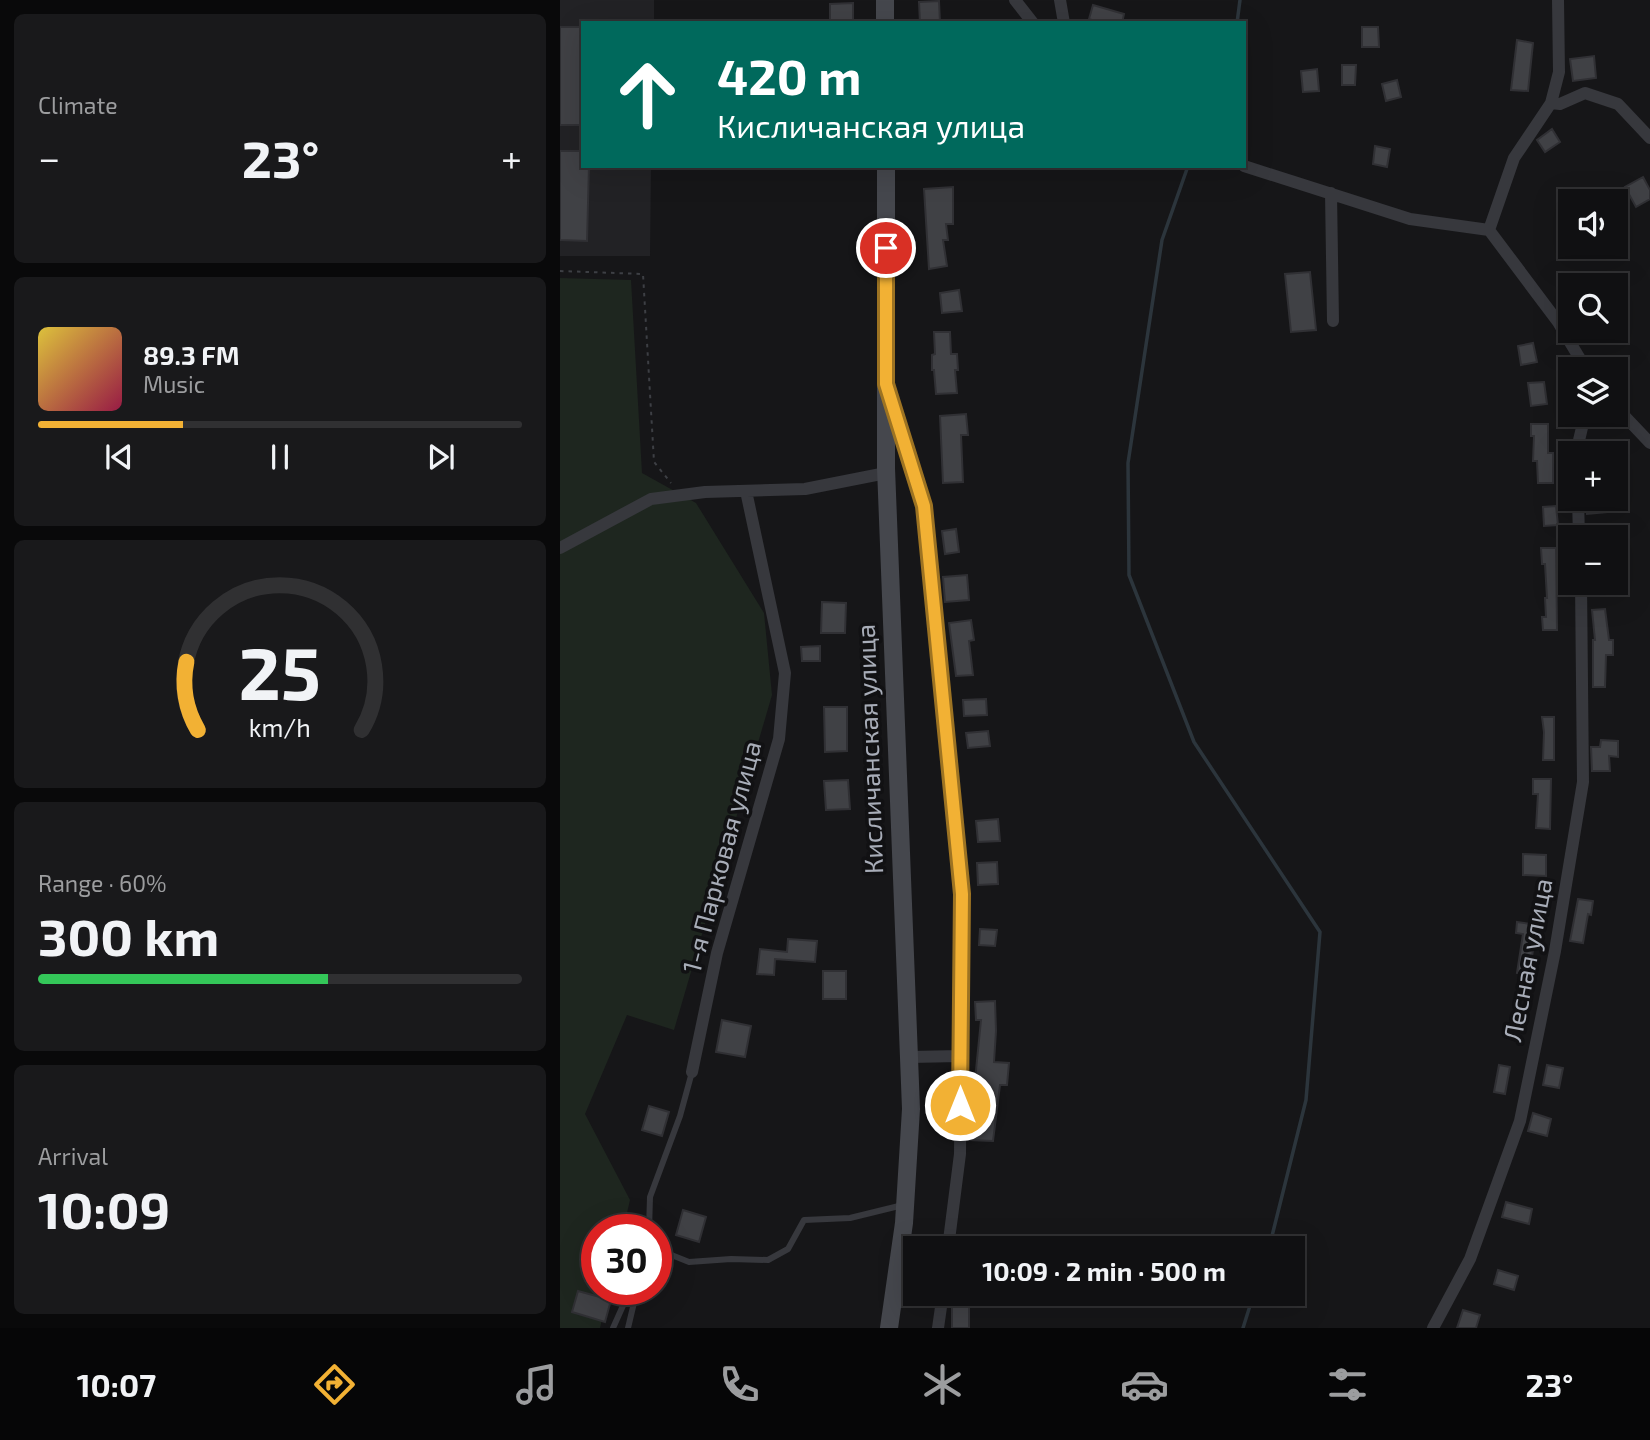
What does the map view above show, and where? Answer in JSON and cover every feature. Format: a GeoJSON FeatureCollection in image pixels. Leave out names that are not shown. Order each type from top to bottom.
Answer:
{"type":"FeatureCollection","features":[{"type":"Feature","properties":{"kind":"street"},"geometry":{"type":"LineString","coordinates":[[885,0],[885,21]]}},
{"type":"Feature","properties":{"kind":"street"},"geometry":{"type":"LineString","coordinates":[[1014,0],[1031,21]]}},
{"type":"Feature","properties":{"kind":"street"},"geometry":{"type":"LineString","coordinates":[[1059,0],[1064,21]]}},
{"type":"Feature","properties":{"kind":"street"},"geometry":{"type":"LineString","coordinates":[[1489,230],[1514,158],[1551,103],[1559,72],[1558,0]]}},
{"type":"Feature","properties":{"kind":"street"},"geometry":{"type":"LineString","coordinates":[[1551,103],[1560,104],[1585,93],[1607,100],[1618,104],[1650,138]]}},
{"type":"Feature","properties":{"kind":"street"},"geometry":{"type":"LineString","coordinates":[[1246,167],[1410,219],[1489,230],[1558,322],[1579,357]]}},
{"type":"Feature","properties":{"kind":"street","name":"Кисличанская улица"},"geometry":{"type":"LineString","coordinates":[[886,168],[886,473],[911,1109],[905,1205],[889,1328]]}},
{"type":"Feature","properties":{"kind":"street"},"geometry":{"type":"LineString","coordinates":[[1331,194],[1333,321]]}},
{"type":"Feature","properties":{"kind":"street"},"geometry":{"type":"LineString","coordinates":[[886,384],[924,506],[962,894],[960,1154],[950,1236]]}},
{"type":"Feature","properties":{"kind":"street"},"geometry":{"type":"LineString","coordinates":[[1628,420],[1650,443]]}},
{"type":"Feature","properties":{"kind":"street"},"geometry":{"type":"LineString","coordinates":[[560,548],[650,499],[805,489],[886,473]]}},
{"type":"Feature","properties":{"kind":"street","name":"1-я Парковая улица"},"geometry":{"type":"LineString","coordinates":[[692,1072],[717,953],[779,739],[784,686],[785,673],[746,491]]}},
{"type":"Feature","properties":{"kind":"street","name":"Лесная улица"},"geometry":{"type":"LineString","coordinates":[[1433,1328],[1470,1259],[1520,1121],[1556,951],[1583,782],[1581,595]]}},
{"type":"Feature","properties":{"kind":"street"},"geometry":{"type":"LineString","coordinates":[[909,1057],[961,1056]]}},
{"type":"Feature","properties":{"kind":"street"},"geometry":{"type":"LineString","coordinates":[[938,1328],[941,1306]]}},
{"type":"Feature","properties":{"kind":"lane","name":"1-я Парковая улица"},"geometry":{"type":"LineString","coordinates":[[649,1214],[650,1197],[680,1116],[692,1072]]}},
{"type":"Feature","properties":{"kind":"lane"},"geometry":{"type":"LineString","coordinates":[[672,1255],[689,1262],[768,1260],[788,1249],[804,1220],[850,1219],[905,1205]]}},
{"type":"Feature","properties":{"kind":"lane"},"geometry":{"type":"LineString","coordinates":[[613,1328],[623,1305]]}},
{"type":"Feature","properties":{"kind":"lane"},"geometry":{"type":"LineString","coordinates":[[628,1328],[634,1305]]}},
{"type":"Feature","properties":{"kind":"path"},"geometry":{"type":"LineString","coordinates":[[560,271],[643,274],[654,462],[681,495]]}},
{"type":"Feature","properties":{"kind":"shaded area"},"geometry":{"type":"Polygon","coordinates":[[[560,0],[654,0],[654,21],[581,21],[581,168],[651,168],[650,256],[560,256],[560,0]]]}},
{"type":"Feature","properties":{"kind":"shaded area"},"geometry":{"type":"Polygon","coordinates":[[[560,278],[631,280],[642,473],[696,503],[764,613],[772,695],[674,1030],[627,1015],[585,1114],[630,1200],[627,1214],[581,1214],[581,1305],[605,1305],[600,1328],[560,1328],[560,278]]]}},
{"type":"Feature","properties":{"kind":"building"},"geometry":{"type":"Polygon","coordinates":[[[939,1],[940,21],[920,21],[919,2],[939,1]]]}},
{"type":"Feature","properties":{"kind":"building"},"geometry":{"type":"Polygon","coordinates":[[[853,3],[853,21],[830,21],[830,4],[853,3]]]}},
{"type":"Feature","properties":{"kind":"building"},"geometry":{"type":"Polygon","coordinates":[[[1093,5],[1124,14],[1122,21],[1089,19],[1093,5]]]}},
{"type":"Feature","properties":{"kind":"building"},"geometry":{"type":"Polygon","coordinates":[[[560,27],[580,27],[580,125],[560,125],[560,27]]]}},
{"type":"Feature","properties":{"kind":"building"},"geometry":{"type":"Polygon","coordinates":[[[1362,27],[1378,27],[1379,47],[1362,47],[1362,27]]]}},
{"type":"Feature","properties":{"kind":"building"},"geometry":{"type":"Polygon","coordinates":[[[1517,40],[1533,43],[1528,91],[1511,90],[1517,40]]]}},
{"type":"Feature","properties":{"kind":"building"},"geometry":{"type":"Polygon","coordinates":[[[1594,56],[1596,78],[1573,81],[1570,59],[1594,56]]]}},
{"type":"Feature","properties":{"kind":"building"},"geometry":{"type":"Polygon","coordinates":[[[1342,65],[1356,65],[1355,85],[1342,85],[1342,65]]]}},
{"type":"Feature","properties":{"kind":"building"},"geometry":{"type":"Polygon","coordinates":[[[1317,69],[1319,91],[1303,92],[1301,71],[1317,69]]]}},
{"type":"Feature","properties":{"kind":"building"},"geometry":{"type":"Polygon","coordinates":[[[1397,80],[1401,97],[1386,101],[1382,84],[1397,80]]]}},
{"type":"Feature","properties":{"kind":"building"},"geometry":{"type":"Polygon","coordinates":[[[1552,129],[1560,142],[1545,152],[1537,140],[1552,129]]]}},
{"type":"Feature","properties":{"kind":"building"},"geometry":{"type":"Polygon","coordinates":[[[1375,146],[1390,149],[1387,167],[1373,164],[1375,146]]]}},
{"type":"Feature","properties":{"kind":"building"},"geometry":{"type":"Polygon","coordinates":[[[560,151],[581,151],[581,168],[589,168],[587,241],[560,240],[560,151]]]}},
{"type":"Feature","properties":{"kind":"building"},"geometry":{"type":"Polygon","coordinates":[[[1643,177],[1650,190],[1650,199],[1636,207],[1625,187],[1643,177]]]}},
{"type":"Feature","properties":{"kind":"building"},"geometry":{"type":"Polygon","coordinates":[[[953,187],[953,224],[946,224],[948,240],[943,240],[947,266],[929,269],[924,189],[953,187]]]}},
{"type":"Feature","properties":{"kind":"building"},"geometry":{"type":"Polygon","coordinates":[[[1310,272],[1316,330],[1291,332],[1285,274],[1310,272]]]}},
{"type":"Feature","properties":{"kind":"building"},"geometry":{"type":"Polygon","coordinates":[[[959,290],[962,311],[942,313],[940,293],[959,290]]]}},
{"type":"Feature","properties":{"kind":"building"},"geometry":{"type":"Polygon","coordinates":[[[934,332],[950,332],[951,354],[957,354],[957,393],[936,394],[932,370],[932,355],[935,354],[934,332]]]}},
{"type":"Feature","properties":{"kind":"building"},"geometry":{"type":"Polygon","coordinates":[[[1533,343],[1537,362],[1521,365],[1518,346],[1533,343]]]}},
{"type":"Feature","properties":{"kind":"building"},"geometry":{"type":"Polygon","coordinates":[[[1544,382],[1547,404],[1531,406],[1528,383],[1544,382]]]}},
{"type":"Feature","properties":{"kind":"building"},"geometry":{"type":"Polygon","coordinates":[[[966,414],[968,435],[961,435],[963,482],[943,483],[940,416],[966,414]]]}},
{"type":"Feature","properties":{"kind":"building"},"geometry":{"type":"Polygon","coordinates":[[[1531,424],[1548,424],[1548,453],[1553,453],[1553,483],[1538,483],[1537,461],[1533,461],[1534,436],[1531,436],[1531,424]]]}},
{"type":"Feature","properties":{"kind":"building"},"geometry":{"type":"Polygon","coordinates":[[[1556,506],[1558,525],[1544,526],[1543,507],[1556,506]]]}},
{"type":"Feature","properties":{"kind":"building"},"geometry":{"type":"Polygon","coordinates":[[[1587,511],[1607,511],[1607,512],[1587,514],[1587,511]]]}},
{"type":"Feature","properties":{"kind":"building"},"geometry":{"type":"Polygon","coordinates":[[[956,529],[959,552],[945,554],[942,531],[956,529]]]}},
{"type":"Feature","properties":{"kind":"building"},"geometry":{"type":"Polygon","coordinates":[[[1541,548],[1556,548],[1557,630],[1543,630],[1542,617],[1546,617],[1547,598],[1541,548]]]}},
{"type":"Feature","properties":{"kind":"building"},"geometry":{"type":"Polygon","coordinates":[[[967,575],[969,600],[945,602],[943,577],[967,575]]]}},
{"type":"Feature","properties":{"kind":"building"},"geometry":{"type":"Polygon","coordinates":[[[822,602],[846,603],[845,633],[821,633],[822,602]]]}},
{"type":"Feature","properties":{"kind":"building"},"geometry":{"type":"Polygon","coordinates":[[[1605,609],[1609,640],[1613,640],[1613,655],[1606,655],[1605,687],[1593,687],[1595,640],[1592,610],[1605,609]]]}},
{"type":"Feature","properties":{"kind":"building"},"geometry":{"type":"Polygon","coordinates":[[[971,620],[974,640],[969,641],[973,675],[956,676],[949,623],[971,620]]]}},
{"type":"Feature","properties":{"kind":"building"},"geometry":{"type":"Polygon","coordinates":[[[820,646],[820,661],[802,661],[801,647],[820,646]]]}},
{"type":"Feature","properties":{"kind":"building"},"geometry":{"type":"Polygon","coordinates":[[[986,699],[987,715],[964,716],[963,700],[986,699]]]}},
{"type":"Feature","properties":{"kind":"building"},"geometry":{"type":"Polygon","coordinates":[[[824,707],[847,707],[847,751],[825,752],[824,707]]]}},
{"type":"Feature","properties":{"kind":"building"},"geometry":{"type":"Polygon","coordinates":[[[1542,717],[1554,717],[1554,760],[1543,760],[1542,717]]]}},
{"type":"Feature","properties":{"kind":"building"},"geometry":{"type":"Polygon","coordinates":[[[988,731],[990,746],[968,748],[966,733],[988,731]]]}},
{"type":"Feature","properties":{"kind":"building"},"geometry":{"type":"Polygon","coordinates":[[[1601,740],[1618,741],[1618,757],[1609,756],[1610,771],[1592,771],[1591,747],[1600,747],[1601,740]]]}},
{"type":"Feature","properties":{"kind":"building"},"geometry":{"type":"Polygon","coordinates":[[[1533,779],[1551,779],[1550,829],[1536,828],[1538,794],[1533,794],[1533,779]]]}},
{"type":"Feature","properties":{"kind":"building"},"geometry":{"type":"Polygon","coordinates":[[[848,780],[850,809],[826,810],[824,781],[848,780]]]}},
{"type":"Feature","properties":{"kind":"building"},"geometry":{"type":"Polygon","coordinates":[[[998,819],[1000,841],[978,842],[976,821],[998,819]]]}},
{"type":"Feature","properties":{"kind":"building"},"geometry":{"type":"Polygon","coordinates":[[[1523,854],[1546,855],[1546,876],[1523,875],[1523,854]]]}},
{"type":"Feature","properties":{"kind":"building"},"geometry":{"type":"Polygon","coordinates":[[[997,862],[998,884],[978,885],[977,863],[997,862]]]}},
{"type":"Feature","properties":{"kind":"building"},"geometry":{"type":"Polygon","coordinates":[[[1578,899],[1593,901],[1583,943],[1570,941],[1578,899]]]}},
{"type":"Feature","properties":{"kind":"building"},"geometry":{"type":"Polygon","coordinates":[[[1517,922],[1537,925],[1529,975],[1517,973],[1523,934],[1516,933],[1517,922]]]}},
{"type":"Feature","properties":{"kind":"building"},"geometry":{"type":"Polygon","coordinates":[[[980,929],[997,930],[995,946],[979,945],[980,929]]]}},
{"type":"Feature","properties":{"kind":"building"},"geometry":{"type":"Polygon","coordinates":[[[788,939],[817,941],[815,962],[775,959],[774,975],[757,974],[760,949],[787,952],[788,939]]]}},
{"type":"Feature","properties":{"kind":"building"},"geometry":{"type":"Polygon","coordinates":[[[823,971],[846,971],[846,999],[823,999],[823,971]]]}},
{"type":"Feature","properties":{"kind":"building"},"geometry":{"type":"Polygon","coordinates":[[[995,1001],[994,1062],[1009,1063],[1007,1085],[1000,1085],[993,1141],[969,1140],[981,1020],[976,1020],[975,1002],[995,1001]]]}},
{"type":"Feature","properties":{"kind":"building"},"geometry":{"type":"Polygon","coordinates":[[[722,1020],[751,1026],[745,1057],[716,1052],[722,1020]]]}},
{"type":"Feature","properties":{"kind":"building"},"geometry":{"type":"Polygon","coordinates":[[[1499,1065],[1510,1067],[1505,1094],[1494,1092],[1499,1065]]]}},
{"type":"Feature","properties":{"kind":"building"},"geometry":{"type":"Polygon","coordinates":[[[1547,1065],[1563,1068],[1559,1088],[1543,1085],[1547,1065]]]}},
{"type":"Feature","properties":{"kind":"building"},"geometry":{"type":"Polygon","coordinates":[[[649,1106],[669,1112],[662,1136],[642,1130],[649,1106]]]}},
{"type":"Feature","properties":{"kind":"building"},"geometry":{"type":"Polygon","coordinates":[[[1533,1113],[1551,1119],[1547,1136],[1528,1131],[1533,1113]]]}},
{"type":"Feature","properties":{"kind":"building"},"geometry":{"type":"Polygon","coordinates":[[[1506,1202],[1532,1209],[1529,1224],[1502,1217],[1506,1202]]]}},
{"type":"Feature","properties":{"kind":"building"},"geometry":{"type":"Polygon","coordinates":[[[683,1210],[706,1217],[699,1242],[676,1235],[683,1210]]]}},
{"type":"Feature","properties":{"kind":"building"},"geometry":{"type":"Polygon","coordinates":[[[1498,1270],[1518,1276],[1514,1290],[1494,1284],[1498,1270]]]}},
{"type":"Feature","properties":{"kind":"building"},"geometry":{"type":"Polygon","coordinates":[[[578,1291],[581,1292],[581,1305],[610,1305],[605,1322],[572,1312],[578,1291]]]}},
{"type":"Feature","properties":{"kind":"building"},"geometry":{"type":"Polygon","coordinates":[[[952,1306],[969,1306],[969,1328],[952,1328],[952,1306]]]}},
{"type":"Feature","properties":{"kind":"building"},"geometry":{"type":"Polygon","coordinates":[[[1463,1310],[1480,1315],[1476,1328],[1457,1328],[1463,1310]]]}},
{"type":"Feature","properties":{"kind":"waterway"},"geometry":{"type":"LineString","coordinates":[[1237,21],[1240,0]]}},
{"type":"Feature","properties":{"kind":"waterway"},"geometry":{"type":"LineString","coordinates":[[1187,168],[1162,240],[1128,463],[1129,575],[1194,742],[1320,932],[1306,1100],[1272,1236]]}},
{"type":"Feature","properties":{"kind":"waterway"},"geometry":{"type":"LineString","coordinates":[[1243,1328],[1250,1306]]}},
{"type":"Feature","properties":{"kind":"route"},"geometry":{"type":"LineString","coordinates":[[886,248],[886,384],[924,506],[962,894],[960,1105]]}}]}
